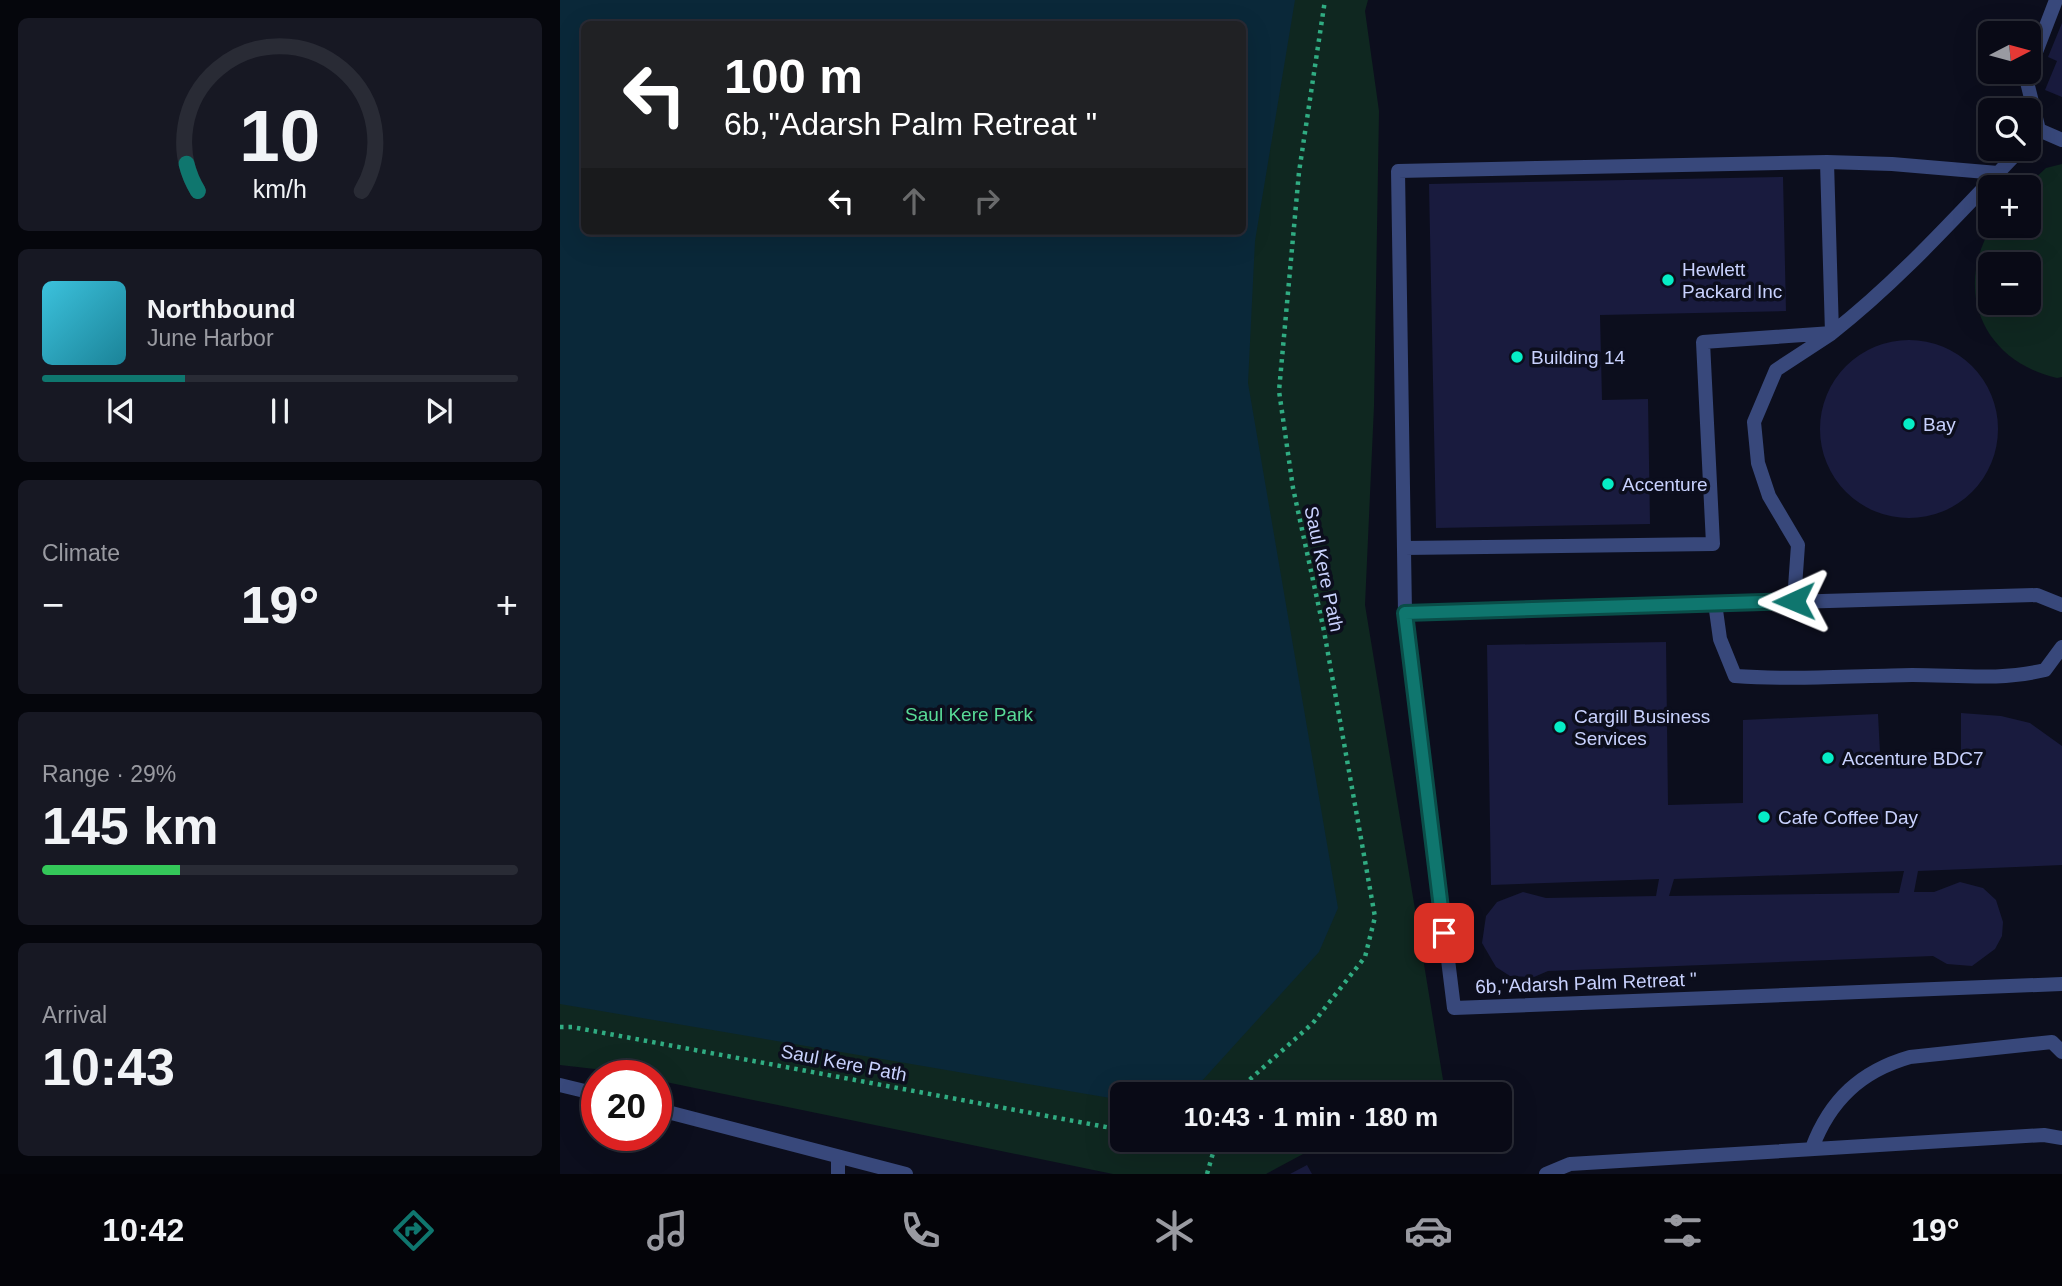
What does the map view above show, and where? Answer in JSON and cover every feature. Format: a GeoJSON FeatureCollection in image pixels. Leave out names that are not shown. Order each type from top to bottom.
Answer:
{"type":"FeatureCollection","features":[{"type":"Feature","properties":{"kind":"street"},"geometry":{"type":"LineString","coordinates":[[2029,98],[2026,78],[2056,0]]}},
{"type":"Feature","properties":{"kind":"street"},"geometry":{"type":"LineString","coordinates":[[2041,137],[2062,139]]}},
{"type":"Feature","properties":{"kind":"street"},"geometry":{"type":"LineString","coordinates":[[1794,601],[1798,545],[1769,496],[1758,463],[1754,422],[1776,370],[1832,333],[1870,303],[2010,161]]}},
{"type":"Feature","properties":{"kind":"street"},"geometry":{"type":"LineString","coordinates":[[1998,173],[1892,164],[1827,162],[1398,170],[1405,613],[2036,595],[2062,605]]}},
{"type":"Feature","properties":{"kind":"street"},"geometry":{"type":"LineString","coordinates":[[1827,162],[1832,333]]}},
{"type":"Feature","properties":{"kind":"street"},"geometry":{"type":"LineString","coordinates":[[1404,548],[1713,544],[1703,342],[1832,333]]}},
{"type":"Feature","properties":{"kind":"street"},"geometry":{"type":"LineString","coordinates":[[1714,603],[1720,639],[1735,676],[1786,680],[1913,675],[2014,678],[2045,670],[2062,647]]}},
{"type":"Feature","properties":{"kind":"street","name":"6b,\"Adarsh Palm Retreat \""},"geometry":{"type":"LineString","coordinates":[[1405,613],[1454,1008],[2062,984]]}},
{"type":"Feature","properties":{"kind":"street"},"geometry":{"type":"LineString","coordinates":[[1812,1148],[1828,1112],[1840,1097],[1871,1071],[1890,1063],[1910,1057],[2052,1042],[2062,1052]]}},
{"type":"Feature","properties":{"kind":"street"},"geometry":{"type":"LineString","coordinates":[[560,1085],[581,1090]]}},
{"type":"Feature","properties":{"kind":"street"},"geometry":{"type":"LineString","coordinates":[[672,1113],[906,1174]]}},
{"type":"Feature","properties":{"kind":"street"},"geometry":{"type":"LineString","coordinates":[[1546,1174],[1570,1164],[2045,1135],[2062,1138]]}},
{"type":"Feature","properties":{"kind":"street"},"geometry":{"type":"LineString","coordinates":[[838,1157],[838,1174]]}},
{"type":"Feature","properties":{"kind":"path","name":"Saul Kere Path"},"geometry":{"type":"LineString","coordinates":[[1247,1082],[1313,1023],[1365,957],[1375,917],[1324,631],[1293,488],[1279,391],[1299,172],[1325,0]]}},
{"type":"Feature","properties":{"kind":"path","name":"Saul Kere Path"},"geometry":{"type":"LineString","coordinates":[[560,1027],[572,1027],[1110,1128]]}},
{"type":"Feature","properties":{"kind":"path"},"geometry":{"type":"LineString","coordinates":[[1208,1174],[1212,1152]]}},
{"type":"Feature","properties":{"kind":"green space","name":"Saul Kere Park"},"geometry":{"type":"Polygon","coordinates":[[[560,0],[1368,0],[1365,11],[1379,111],[1374,406],[1365,605],[1443,1082],[1110,1082],[1110,1152],[1307,1152],[1266,1174],[1113,1174],[672,1083],[672,1060],[581,1060],[581,1067],[560,1065],[560,0]]]}},
{"type":"Feature","properties":{"kind":"green space"},"geometry":{"type":"Polygon","coordinates":[[[2062,164],[2062,377],[2057,378],[2031,369],[2010,356],[1994,340],[1981,315],[2041,315],[2041,252],[1981,252],[1986,238],[2041,238],[2041,175],[2039,175],[2046,168],[2062,164]]]}},
{"type":"Feature","properties":{"kind":"green space"},"geometry":{"type":"Polygon","coordinates":[[[1978,262],[1978,305],[1976,298],[1975,275],[1978,262]]]}},
{"type":"Feature","properties":{"kind":"water","name":"Saul Kere Park"},"geometry":{"type":"Polygon","coordinates":[[[560,0],[1295,0],[1255,241],[1248,383],[1338,908],[1319,952],[1201,1082],[1110,1082],[1110,1098],[560,1004],[560,0]]]}},
{"type":"Feature","properties":{"kind":"building"},"geometry":{"type":"Polygon","coordinates":[[[2062,23],[2062,97],[2045,90],[2057,61],[2048,57],[2062,23]]]}},
{"type":"Feature","properties":{"kind":"building","name":"Building 14"},"geometry":{"type":"Polygon","coordinates":[[[1783,177],[1786,311],[1600,315],[1602,400],[1648,399],[1650,524],[1436,528],[1429,184],[1783,177]]]}},
{"type":"Feature","properties":{"kind":"building","name":"Bay"},"geometry":{"type":"Polygon","coordinates":[[[1909,340],[1943,347],[1972,366],[1991,395],[1998,429],[1991,463],[1972,492],[1943,511],[1909,518],[1875,511],[1846,492],[1827,463],[1820,429],[1827,395],[1846,366],[1875,347],[1909,340]]]}},
{"type":"Feature","properties":{"kind":"building"},"geometry":{"type":"Polygon","coordinates":[[[1666,642],[1668,805],[1743,803],[1743,720],[1878,714],[1880,753],[1961,752],[1961,713],[2001,716],[2030,723],[2062,746],[2062,865],[1918,871],[1914,892],[1934,892],[1960,882],[1983,888],[1996,900],[2003,922],[2002,936],[1995,949],[1972,966],[1947,964],[1933,956],[1548,971],[1534,977],[1510,976],[1496,967],[1482,943],[1486,916],[1497,902],[1523,892],[1546,898],[1656,896],[1659,879],[1491,885],[1487,645],[1666,642]],[[1904,871],[1674,879],[1669,896],[1899,893],[1904,871]]]}},
{"type":"Feature","properties":{"kind":"building"},"geometry":{"type":"Polygon","coordinates":[[[1307,1165],[1312,1174],[1290,1174],[1307,1165]]]}},
{"type":"Feature","properties":{"kind":"place","name":"Hewlett Packard Inc"},"geometry":{"type":"Point","coordinates":[1668,280]}},
{"type":"Feature","properties":{"kind":"place","name":"Building 14"},"geometry":{"type":"Point","coordinates":[1517,357]}},
{"type":"Feature","properties":{"kind":"place","name":"Bay"},"geometry":{"type":"Point","coordinates":[1909,424]}},
{"type":"Feature","properties":{"kind":"place","name":"Accenture"},"geometry":{"type":"Point","coordinates":[1608,484]}},
{"type":"Feature","properties":{"kind":"place","name":"Cargill Business Services"},"geometry":{"type":"Point","coordinates":[1560,727]}},
{"type":"Feature","properties":{"kind":"place","name":"Accenture BDC7"},"geometry":{"type":"Point","coordinates":[1828,758]}},
{"type":"Feature","properties":{"kind":"place","name":"Cafe Coffee Day"},"geometry":{"type":"Point","coordinates":[1764,817]}},
{"type":"Feature","properties":{"kind":"route"},"geometry":{"type":"LineString","coordinates":[[1444,933],[1405,613],[1794,601]]}}]}
